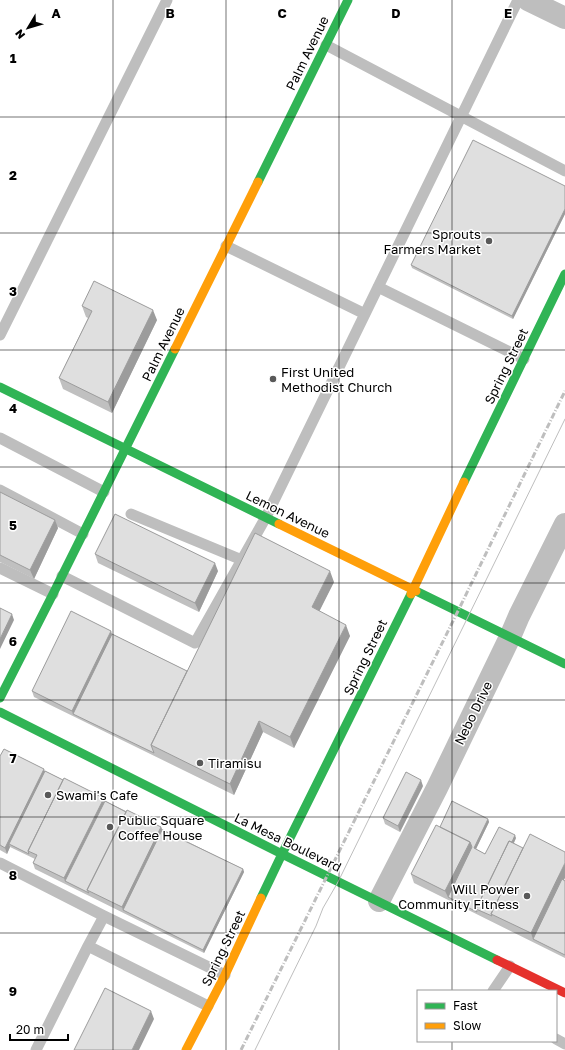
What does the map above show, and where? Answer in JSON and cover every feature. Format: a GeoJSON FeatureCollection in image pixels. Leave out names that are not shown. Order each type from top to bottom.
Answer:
{"type":"FeatureCollection","features":[{"type":"Feature","properties":{"kind":"main road","name":"Palm Avenue"},"geometry":{"type":"LineString","coordinates":[[0,698],[54,594],[348,0]]}},
{"type":"Feature","properties":{"kind":"main road","name":"Spring Street"},"geometry":{"type":"LineString","coordinates":[[186,1050],[225,975],[282,854],[413,589],[565,274]]}},
{"type":"Feature","properties":{"kind":"main road","name":"Lemon Avenue"},"geometry":{"type":"LineString","coordinates":[[1,389],[565,664]]}},
{"type":"Feature","properties":{"kind":"main road","name":"La Mesa Boulevard"},"geometry":{"type":"LineString","coordinates":[[0,712],[282,854],[565,993]]}},
{"type":"Feature","properties":{"kind":"street"},"geometry":{"type":"LineString","coordinates":[[528,0],[565,18]]}},
{"type":"Feature","properties":{"kind":"street","name":"Nebo Drive"},"geometry":{"type":"LineString","coordinates":[[379,902],[437,788],[519,616],[565,524]]}},
{"type":"Feature","properties":{"kind":"lane"},"geometry":{"type":"LineString","coordinates":[[0,335],[167,0]]}},
{"type":"Feature","properties":{"kind":"lane"},"geometry":{"type":"LineString","coordinates":[[62,576],[195,643],[266,517],[518,0]]}},
{"type":"Feature","properties":{"kind":"lane"},"geometry":{"type":"LineString","coordinates":[[326,45],[565,171]]}},
{"type":"Feature","properties":{"kind":"lane"},"geometry":{"type":"LineString","coordinates":[[226,246],[365,314]]}},
{"type":"Feature","properties":{"kind":"lane"},"geometry":{"type":"LineString","coordinates":[[378,287],[524,359]]}},
{"type":"Feature","properties":{"kind":"lane"},"geometry":{"type":"LineString","coordinates":[[0,438],[104,492]]}},
{"type":"Feature","properties":{"kind":"lane"},"geometry":{"type":"LineString","coordinates":[[0,490],[83,534]]}},
{"type":"Feature","properties":{"kind":"lane"},"geometry":{"type":"LineString","coordinates":[[132,514],[242,560]]}},
{"type":"Feature","properties":{"kind":"lane"},"geometry":{"type":"LineString","coordinates":[[0,568],[54,594]]}},
{"type":"Feature","properties":{"kind":"lane"},"geometry":{"type":"LineString","coordinates":[[0,863],[225,975]]}},
{"type":"Feature","properties":{"kind":"lane"},"geometry":{"type":"LineString","coordinates":[[36,1050],[104,916]]}},
{"type":"Feature","properties":{"kind":"lane"},"geometry":{"type":"LineString","coordinates":[[88,946],[208,1006]]}},
{"type":"Feature","properties":{"kind":"lane"},"geometry":{"type":"LineString","coordinates":[[494,990],[510,966]]}},
{"type":"Feature","properties":{"kind":"building","name":"Sprouts Farmers Market"},"geometry":{"type":"Polygon","coordinates":[[[473,140],[565,186],[565,209],[512,316],[411,265],[473,140]]]}},
{"type":"Feature","properties":{"kind":"building"},"geometry":{"type":"Polygon","coordinates":[[[94,281],[153,310],[108,402],[59,378],[92,311],[82,306],[94,281]]]}},
{"type":"Feature","properties":{"kind":"building"},"geometry":{"type":"Polygon","coordinates":[[[0,492],[55,520],[30,570],[0,555],[0,492]]]}},
{"type":"Feature","properties":{"kind":"building"},"geometry":{"type":"Polygon","coordinates":[[[115,514],[215,563],[195,603],[95,554],[115,514]]]}},
{"type":"Feature","properties":{"kind":"building"},"geometry":{"type":"Polygon","coordinates":[[[255,533],[330,571],[312,607],[346,625],[290,737],[259,721],[230,784],[151,745],[255,533]]]}},
{"type":"Feature","properties":{"kind":"building"},"geometry":{"type":"Polygon","coordinates":[[[0,608],[12,614],[0,639],[0,608]]]}},
{"type":"Feature","properties":{"kind":"building"},"geometry":{"type":"Polygon","coordinates":[[[71,611],[111,631],[72,711],[32,691],[71,611]]]}},
{"type":"Feature","properties":{"kind":"building"},"geometry":{"type":"Polygon","coordinates":[[[112,634],[187,671],[151,745],[154,753],[73,714],[112,634]]]}},
{"type":"Feature","properties":{"kind":"building"},"geometry":{"type":"Polygon","coordinates":[[[4,749],[44,769],[5,848],[0,845],[0,756],[4,749]]]}},
{"type":"Feature","properties":{"kind":"building"},"geometry":{"type":"Polygon","coordinates":[[[45,771],[63,780],[28,851],[29,854],[9,844],[45,771]]]}},
{"type":"Feature","properties":{"kind":"building"},"geometry":{"type":"Polygon","coordinates":[[[406,772],[421,780],[398,826],[383,818],[406,772]]]}},
{"type":"Feature","properties":{"kind":"building"},"geometry":{"type":"Polygon","coordinates":[[[64,778],[104,798],[64,878],[33,863],[37,855],[28,851],[64,778]]]}},
{"type":"Feature","properties":{"kind":"building"},"geometry":{"type":"Polygon","coordinates":[[[105,801],[126,812],[87,890],[89,893],[65,881],[105,801]]]}},
{"type":"Feature","properties":{"kind":"building"},"geometry":{"type":"Polygon","coordinates":[[[452,801],[488,819],[474,848],[485,854],[499,827],[515,835],[512,842],[509,841],[476,909],[477,912],[448,897],[472,847],[470,842],[440,827],[452,801]]]}},
{"type":"Feature","properties":{"kind":"building"},"geometry":{"type":"Polygon","coordinates":[[[127,810],[161,827],[122,907],[87,890],[127,810]]]}},
{"type":"Feature","properties":{"kind":"building"},"geometry":{"type":"Polygon","coordinates":[[[436,825],[470,842],[445,891],[411,874],[436,825]]]}},
{"type":"Feature","properties":{"kind":"building"},"geometry":{"type":"Polygon","coordinates":[[[162,830],[243,869],[203,950],[123,910],[162,830]]]}},
{"type":"Feature","properties":{"kind":"building"},"geometry":{"type":"Polygon","coordinates":[[[530,834],[565,852],[565,863],[531,933],[491,914],[530,834]]]}},
{"type":"Feature","properties":{"kind":"building"},"geometry":{"type":"Polygon","coordinates":[[[509,841],[523,848],[491,914],[492,916],[476,909],[509,841]]]}},
{"type":"Feature","properties":{"kind":"building"},"geometry":{"type":"Polygon","coordinates":[[[562,879],[565,881],[565,955],[533,939],[562,879]]]}},
{"type":"Feature","properties":{"kind":"building"},"geometry":{"type":"Polygon","coordinates":[[[105,988],[151,1011],[132,1050],[74,1050],[105,988]]]}},
{"type":"Feature","properties":{"kind":"tram line"},"geometry":{"type":"LineString","coordinates":[[255,1050],[316,926],[323,908],[338,882],[565,419]]}},
{"type":"Feature","properties":{"kind":"railway"},"geometry":{"type":"LineString","coordinates":[[241,1050],[565,391]]}},
{"type":"Feature","properties":{"kind":"traffic: fast"},"geometry":{"type":"LineString","coordinates":[[258,182],[348,0]]}},
{"type":"Feature","properties":{"kind":"traffic: fast"},"geometry":{"type":"LineString","coordinates":[[464,482],[565,274]]}},
{"type":"Feature","properties":{"kind":"traffic: fast"},"geometry":{"type":"LineString","coordinates":[[0,698],[175,349]]}},
{"type":"Feature","properties":{"kind":"traffic: fast"},"geometry":{"type":"LineString","coordinates":[[0,387],[279,524]]}},
{"type":"Feature","properties":{"kind":"traffic: fast"},"geometry":{"type":"LineString","coordinates":[[416,591],[565,664]]}},
{"type":"Feature","properties":{"kind":"traffic: fast"},"geometry":{"type":"LineString","coordinates":[[261,898],[411,594]]}},
{"type":"Feature","properties":{"kind":"traffic: fast"},"geometry":{"type":"LineString","coordinates":[[0,712],[497,960]]}},
{"type":"Feature","properties":{"kind":"traffic: slow"},"geometry":{"type":"LineString","coordinates":[[175,349],[258,182]]}},
{"type":"Feature","properties":{"kind":"traffic: slow"},"geometry":{"type":"LineString","coordinates":[[411,594],[464,482]]}},
{"type":"Feature","properties":{"kind":"traffic: slow"},"geometry":{"type":"LineString","coordinates":[[279,524],[416,591]]}},
{"type":"Feature","properties":{"kind":"traffic: slow"},"geometry":{"type":"LineString","coordinates":[[186,1050],[225,975],[261,898]]}},
{"type":"Feature","properties":{"kind":"traffic: jam"},"geometry":{"type":"LineString","coordinates":[[497,960],[565,993]]}},
{"type":"Feature","properties":{"kind":"place","name":"Sprouts Farmers Market"},"geometry":{"type":"Point","coordinates":[489,241]}},
{"type":"Feature","properties":{"kind":"place","name":"First United Methodist Church"},"geometry":{"type":"Point","coordinates":[273,379]}},
{"type":"Feature","properties":{"kind":"place","name":"Tiramisu"},"geometry":{"type":"Point","coordinates":[200,763]}},
{"type":"Feature","properties":{"kind":"place","name":"Swami's Cafe"},"geometry":{"type":"Point","coordinates":[48,795]}},
{"type":"Feature","properties":{"kind":"place","name":"Public Square Coffee House"},"geometry":{"type":"Point","coordinates":[110,827]}},
{"type":"Feature","properties":{"kind":"place","name":"Will Power Community Fitness"},"geometry":{"type":"Point","coordinates":[527,896]}}]}
